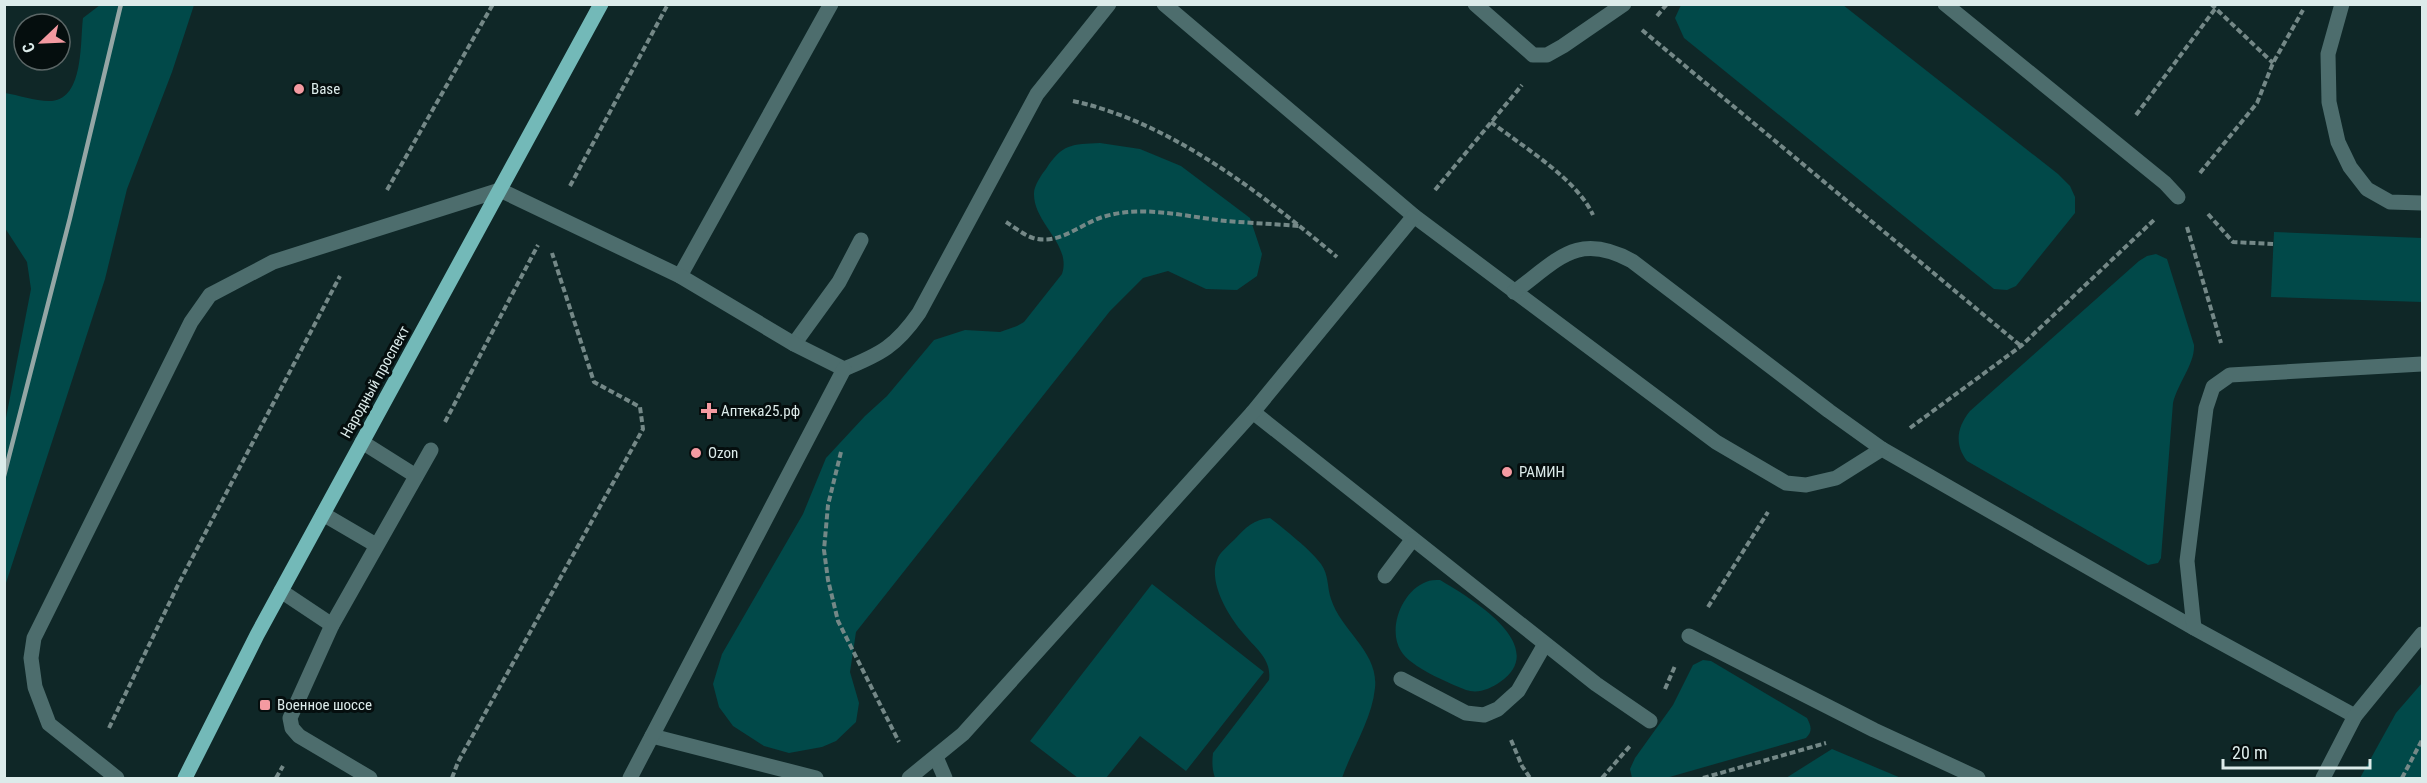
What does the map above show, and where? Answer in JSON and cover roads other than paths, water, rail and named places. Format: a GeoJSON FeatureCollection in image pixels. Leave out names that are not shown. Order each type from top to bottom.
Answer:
{"type":"FeatureCollection","features":[{"type":"Feature","properties":{"kind":"main road","name":"Народный проспект"},"geometry":{"type":"LineString","coordinates":[[185,778],[281,591],[601,4]]}},
{"type":"Feature","properties":{"kind":"street"},"geometry":{"type":"LineString","coordinates":[[680,276],[831,4]]}},
{"type":"Feature","properties":{"kind":"street"},"geometry":{"type":"LineString","coordinates":[[630,778],[844,369],[871,358],[903,336],[919,313],[1037,94],[1109,4]]}},
{"type":"Feature","properties":{"kind":"street"},"geometry":{"type":"LineString","coordinates":[[1164,4],[1414,216],[1716,442],[1786,483],[1806,485],[1836,478],[1882,449]]}},
{"type":"Feature","properties":{"kind":"street"},"geometry":{"type":"LineString","coordinates":[[1475,4],[1533,55],[1547,55],[1624,4]]}},
{"type":"Feature","properties":{"kind":"street"},"geometry":{"type":"LineString","coordinates":[[1945,4],[2116,142],[2165,183],[2178,197]]}},
{"type":"Feature","properties":{"kind":"street"},"geometry":{"type":"LineString","coordinates":[[2342,4],[2328,54],[2329,102],[2338,142],[2350,167],[2367,189],[2390,202],[2422,203]]}},
{"type":"Feature","properties":{"kind":"street"},"geometry":{"type":"LineString","coordinates":[[117,778],[49,724],[35,687],[31,658],[34,638],[191,322],[210,295],[273,262],[500,190],[680,276],[794,344],[844,369]]}},
{"type":"Feature","properties":{"kind":"street"},"geometry":{"type":"LineString","coordinates":[[912,777],[963,734],[1253,412],[1414,216]]}},
{"type":"Feature","properties":{"kind":"street"},"geometry":{"type":"LineString","coordinates":[[794,344],[839,282],[861,240]]}},
{"type":"Feature","properties":{"kind":"street"},"geometry":{"type":"LineString","coordinates":[[1514,292],[1569,253],[1581,248],[1597,247],[1612,250],[1632,261],[1882,449],[2194,628],[2355,716]]}},
{"type":"Feature","properties":{"kind":"street"},"geometry":{"type":"LineString","coordinates":[[2194,628],[2187,561],[2206,408],[2213,387],[2230,375],[2422,364]]}},
{"type":"Feature","properties":{"kind":"street"},"geometry":{"type":"LineString","coordinates":[[1253,412],[1596,684],[1650,722]]}},
{"type":"Feature","properties":{"kind":"street"},"geometry":{"type":"LineString","coordinates":[[362,442],[416,476]]}},
{"type":"Feature","properties":{"kind":"street"},"geometry":{"type":"LineString","coordinates":[[370,778],[299,736],[292,728],[290,718],[332,625],[431,450]]}},
{"type":"Feature","properties":{"kind":"street"},"geometry":{"type":"LineString","coordinates":[[323,514],[376,545]]}},
{"type":"Feature","properties":{"kind":"street"},"geometry":{"type":"LineString","coordinates":[[1384,576],[1412,540]]}},
{"type":"Feature","properties":{"kind":"street"},"geometry":{"type":"LineString","coordinates":[[281,591],[332,625]]}},
{"type":"Feature","properties":{"kind":"street"},"geometry":{"type":"LineString","coordinates":[[2323,778],[2355,716],[2422,634]]}},
{"type":"Feature","properties":{"kind":"street"},"geometry":{"type":"LineString","coordinates":[[1689,636],[1874,730],[1978,778]]}},
{"type":"Feature","properties":{"kind":"street"},"geometry":{"type":"LineString","coordinates":[[1401,679],[1466,713],[1484,715],[1498,709],[1518,691],[1545,644]]}},
{"type":"Feature","properties":{"kind":"street"},"geometry":{"type":"LineString","coordinates":[[652,736],[816,778]]}},
{"type":"Feature","properties":{"kind":"street"},"geometry":{"type":"LineString","coordinates":[[936,757],[945,778]]}},
{"type":"Feature","properties":{"kind":"railway"},"geometry":{"type":"LineString","coordinates":[[4,476],[70,218],[121,4]]}},
{"type":"Feature","properties":{"kind":"place","name":"Base"},"geometry":{"type":"Point","coordinates":[299,89]}},
{"type":"Feature","properties":{"kind":"place","name":"Аптека25.рф"},"geometry":{"type":"Point","coordinates":[709,411]}},
{"type":"Feature","properties":{"kind":"place","name":"Ozon"},"geometry":{"type":"Point","coordinates":[696,453]}},
{"type":"Feature","properties":{"kind":"place","name":"РАМИН"},"geometry":{"type":"Point","coordinates":[1507,472]}},
{"type":"Feature","properties":{"kind":"place","name":"Военное шоссе"},"geometry":{"type":"Point","coordinates":[265,705]}}]}
